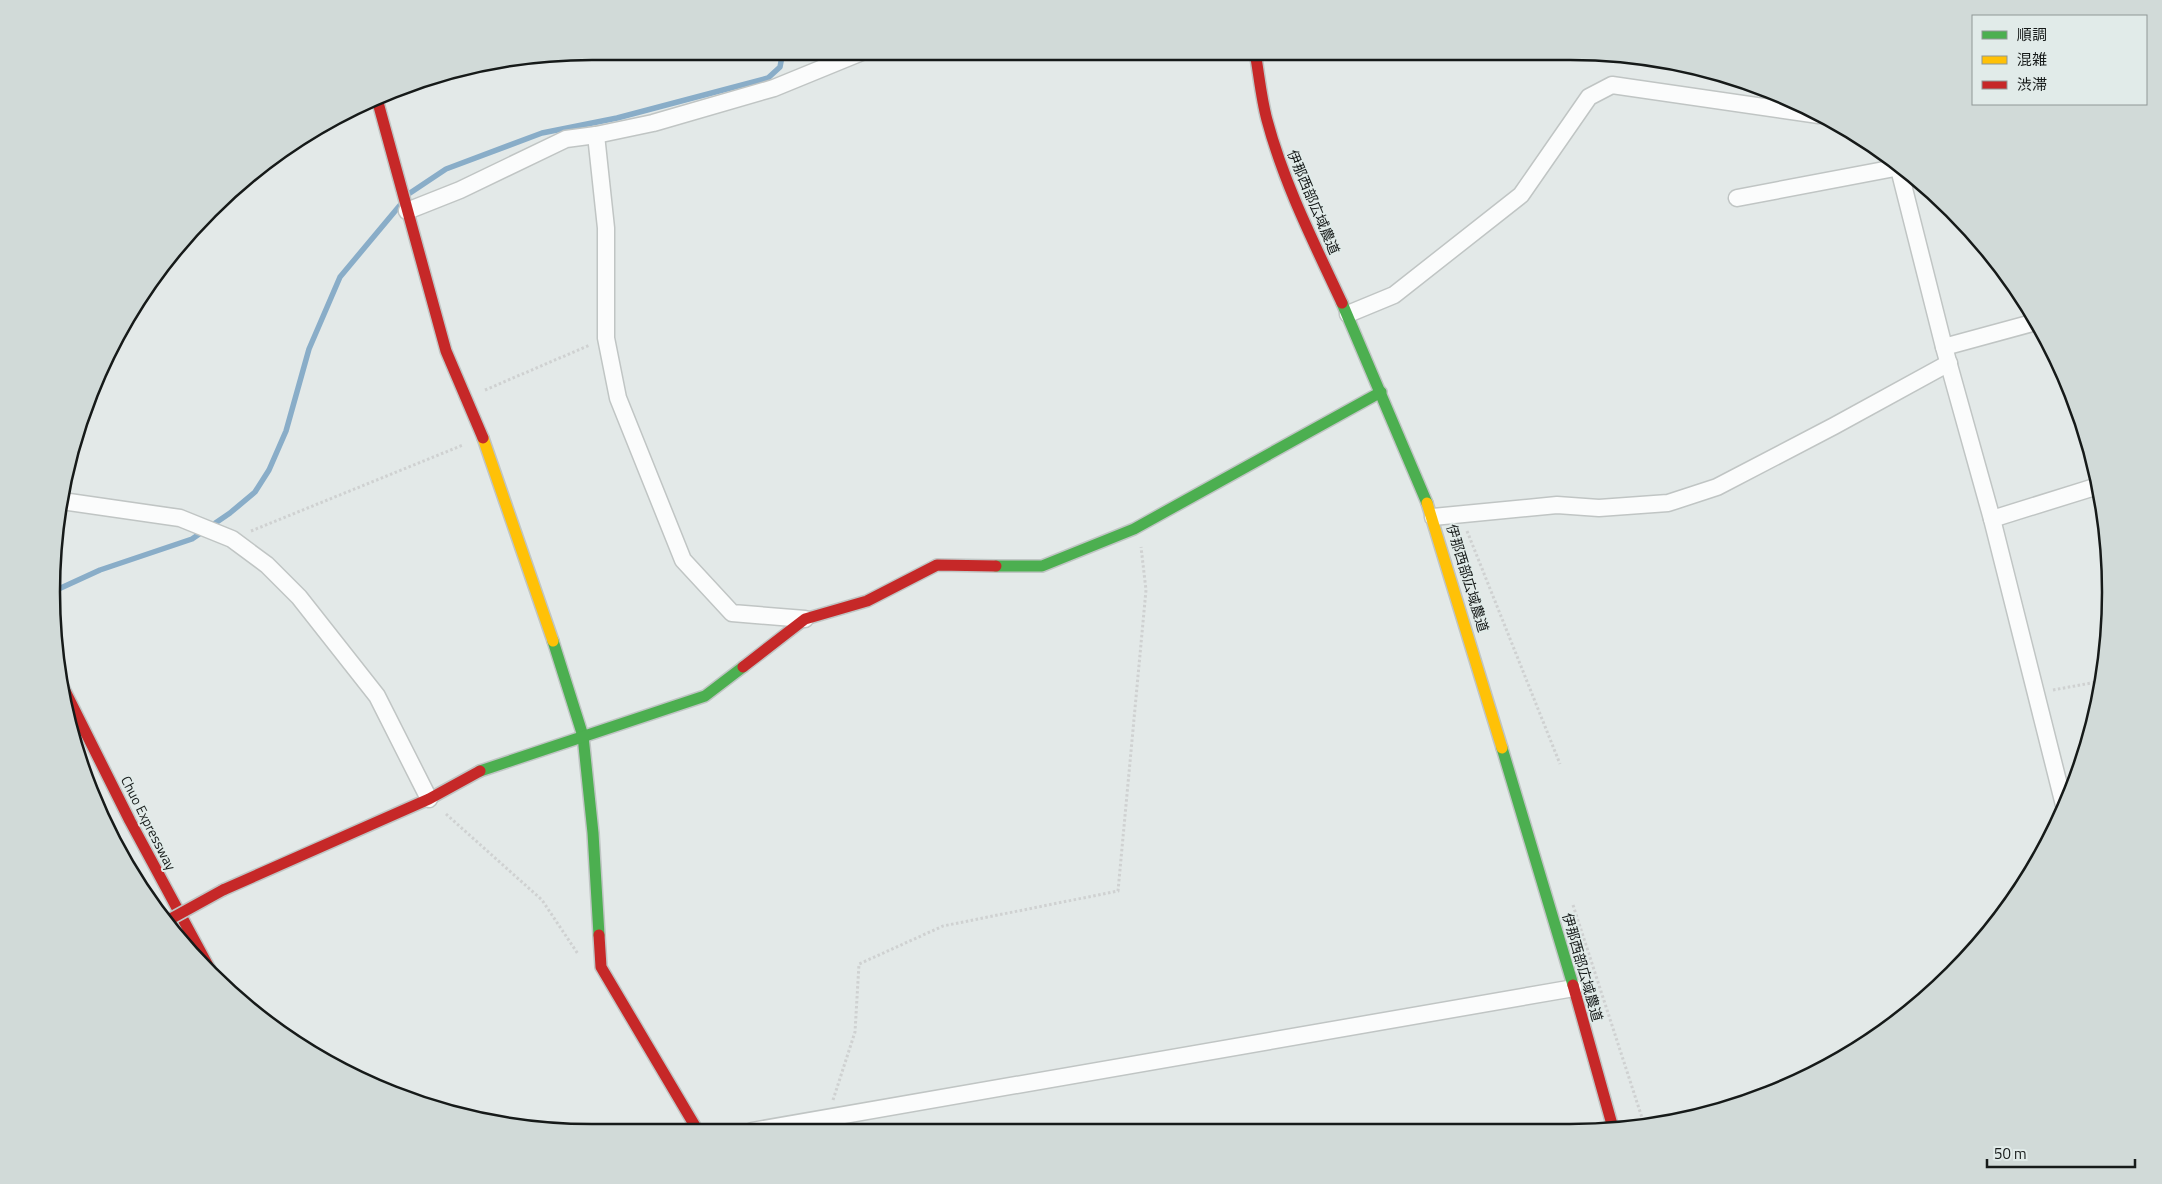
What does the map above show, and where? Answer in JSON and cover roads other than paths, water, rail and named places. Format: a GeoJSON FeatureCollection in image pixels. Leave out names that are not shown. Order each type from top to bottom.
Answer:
{"type":"FeatureCollection","features":[{"type":"Feature","properties":{"kind":"main road","name":"伊那西部広域農道"},"geometry":{"type":"LineString","coordinates":[[1256,60],[1266,118],[1282,168],[1302,219],[1348,314],[1434,516],[1574,988],[1611,1122]]}},
{"type":"Feature","properties":{"kind":"main road"},"geometry":{"type":"LineString","coordinates":[[378,105],[446,351],[483,437],[553,641],[583,736],[593,833],[601,967],[694,1124]]}},
{"type":"Feature","properties":{"kind":"main road"},"geometry":{"type":"LineString","coordinates":[[172,918],[223,890],[429,799],[481,771],[705,696],[805,619],[867,601],[937,565],[1042,566],[1139,526],[1381,392]]}},
{"type":"Feature","properties":{"kind":"main road","name":"Chuo Expressway"},"geometry":{"type":"LineString","coordinates":[[72,704],[130,821],[201,952]]}},
{"type":"Feature","properties":{"kind":"street"},"geometry":{"type":"LineString","coordinates":[[408,211],[460,190],[566,139],[653,123],[774,88],[842,60]]}},
{"type":"Feature","properties":{"kind":"street"},"geometry":{"type":"LineString","coordinates":[[1348,314],[1394,295],[1521,195],[1589,97],[1612,85],[1799,112]]}},
{"type":"Feature","properties":{"kind":"street"},"geometry":{"type":"LineString","coordinates":[[596,135],[606,228],[606,338],[618,398],[683,560],[732,613],[805,619]]}},
{"type":"Feature","properties":{"kind":"street"},"geometry":{"type":"LineString","coordinates":[[1737,198],[1891,168]]}},
{"type":"Feature","properties":{"kind":"street"},"geometry":{"type":"LineString","coordinates":[[1902,176],[1944,348],[1992,518],[2062,796]]}},
{"type":"Feature","properties":{"kind":"street"},"geometry":{"type":"LineString","coordinates":[[1944,348],[2030,324]]}},
{"type":"Feature","properties":{"kind":"street"},"geometry":{"type":"LineString","coordinates":[[1434,516],[1558,506],[1599,508],[1668,503],[1717,487],[1949,363]]}},
{"type":"Feature","properties":{"kind":"street"},"geometry":{"type":"LineString","coordinates":[[1992,518],[2092,488]]}},
{"type":"Feature","properties":{"kind":"street"},"geometry":{"type":"LineString","coordinates":[[68,502],[180,518],[232,539],[267,565],[300,597],[377,696],[429,799]]}},
{"type":"Feature","properties":{"kind":"street"},"geometry":{"type":"LineString","coordinates":[[793,1124],[1574,988]]}},
{"type":"Feature","properties":{"kind":"waterway"},"geometry":{"type":"LineString","coordinates":[[410,193],[446,169],[542,133],[617,118],[768,78],[780,67],[781,60]]}},
{"type":"Feature","properties":{"kind":"waterway"},"geometry":{"type":"LineString","coordinates":[[60,588],[100,570],[192,539],[230,513],[255,492],[269,470],[286,431],[309,349],[340,277],[401,204]]}}]}
